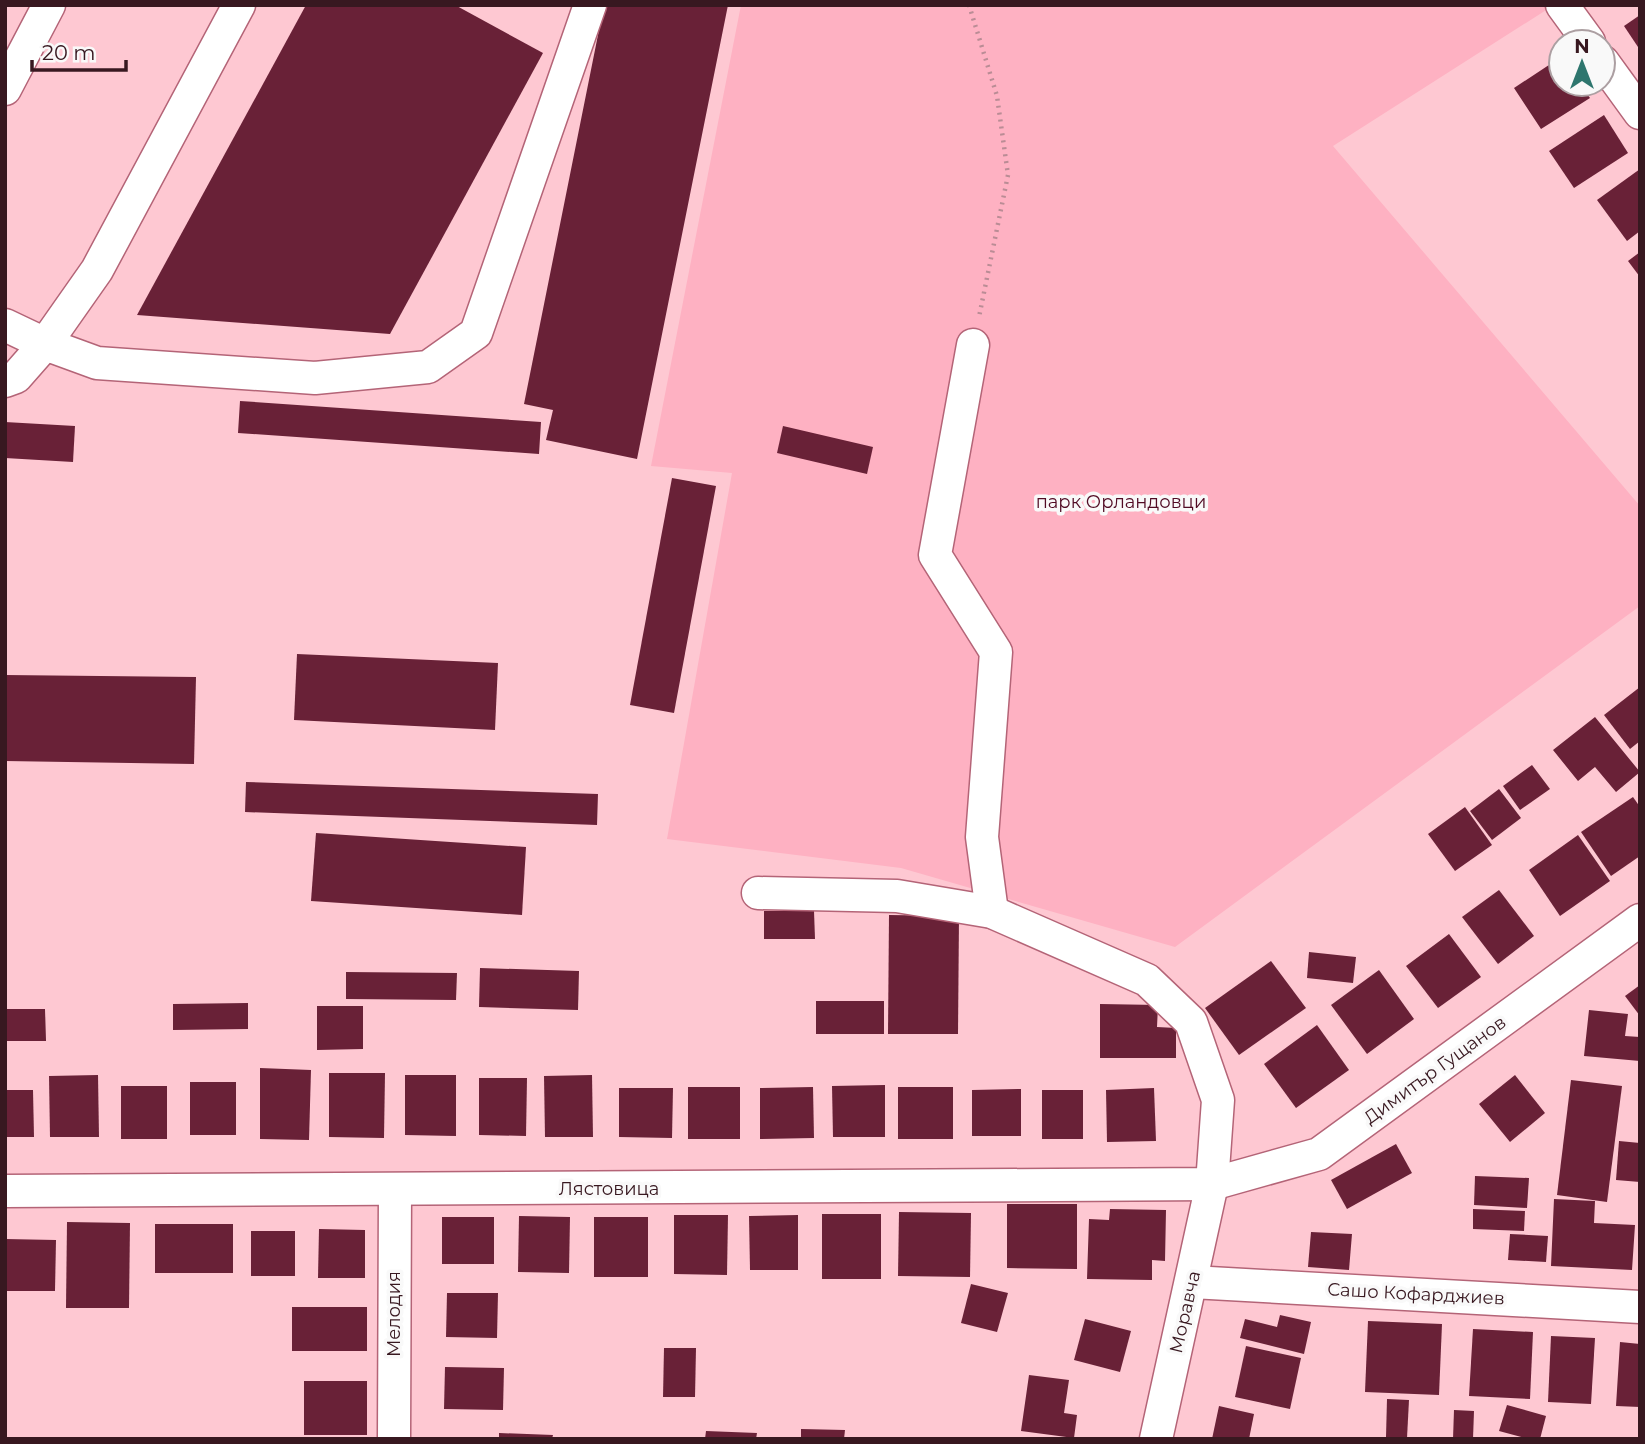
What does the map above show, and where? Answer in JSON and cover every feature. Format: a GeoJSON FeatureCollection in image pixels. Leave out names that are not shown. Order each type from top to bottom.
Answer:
{"type":"FeatureCollection","features":[{"type":"Feature","properties":{"kind":"street"},"geometry":{"type":"LineString","coordinates":[[5,89],[49,5]]}},
{"type":"Feature","properties":{"kind":"street"},"geometry":{"type":"LineString","coordinates":[[5,381],[16,377],[45,344],[97,270],[239,5]]}},
{"type":"Feature","properties":{"kind":"street"},"geometry":{"type":"LineString","coordinates":[[5,325],[45,344],[97,363],[315,378],[428,367],[476,333],[590,5]]}},
{"type":"Feature","properties":{"kind":"street"},"geometry":{"type":"LineString","coordinates":[[1562,5],[1579,28]]}},
{"type":"Feature","properties":{"kind":"street"},"geometry":{"type":"LineString","coordinates":[[1617,81],[1640,113]]}},
{"type":"Feature","properties":{"kind":"street"},"geometry":{"type":"LineString","coordinates":[[973,345],[934,555],[996,652],[982,837],[992,912]]}},
{"type":"Feature","properties":{"kind":"street","name":"Моравча"},"geometry":{"type":"LineString","coordinates":[[758,893],[897,896],[992,912],[1147,981],[1191,1021],[1218,1100],[1212,1184],[1156,1439]]}},
{"type":"Feature","properties":{"kind":"street","name":"Димитър Гущанов"},"geometry":{"type":"LineString","coordinates":[[1212,1184],[1319,1154],[1640,920]]}},
{"type":"Feature","properties":{"kind":"street","name":"Лястовица"},"geometry":{"type":"LineString","coordinates":[[5,1191],[1212,1184]]}},
{"type":"Feature","properties":{"kind":"street","name":"Мелодия"},"geometry":{"type":"LineString","coordinates":[[394,1190],[394,1439]]}},
{"type":"Feature","properties":{"kind":"street","name":"Сашо Кофарджиев"},"geometry":{"type":"LineString","coordinates":[[1192,1282],[1640,1307]]}},
{"type":"Feature","properties":{"kind":"path"},"geometry":{"type":"LineString","coordinates":[[969,5],[997,96],[1008,175],[973,345]]}},
{"type":"Feature","properties":{"kind":"green space","name":"парк Орландовци"},"geometry":{"type":"Polygon","coordinates":[[[741,5],[1554,5],[1333,146],[1640,506],[1640,606],[1175,947],[901,868],[667,839],[732,473],[651,466],[741,5]]]}},
{"type":"Feature","properties":{"kind":"building"},"geometry":{"type":"Polygon","coordinates":[[[306,5],[455,5],[543,53],[390,334],[137,315],[306,5]]]}},
{"type":"Feature","properties":{"kind":"building"},"geometry":{"type":"Polygon","coordinates":[[[604,5],[728,5],[637,459],[546,440],[553,410],[524,404],[604,5]]]}},
{"type":"Feature","properties":{"kind":"building"},"geometry":{"type":"Polygon","coordinates":[[[1640,15],[1640,50],[1624,26],[1640,15]]]}},
{"type":"Feature","properties":{"kind":"building"},"geometry":{"type":"Polygon","coordinates":[[[1547,66],[1547,98],[1590,98],[1541,129],[1514,88],[1547,66]]]}},
{"type":"Feature","properties":{"kind":"building"},"geometry":{"type":"Polygon","coordinates":[[[1604,115],[1628,153],[1574,188],[1549,151],[1604,115]]]}},
{"type":"Feature","properties":{"kind":"building"},"geometry":{"type":"Polygon","coordinates":[[[1640,169],[1640,231],[1627,241],[1597,200],[1640,169]]]}},
{"type":"Feature","properties":{"kind":"building"},"geometry":{"type":"Polygon","coordinates":[[[1640,252],[1640,277],[1628,261],[1640,252]]]}},
{"type":"Feature","properties":{"kind":"building"},"geometry":{"type":"Polygon","coordinates":[[[240,401],[541,422],[539,454],[238,433],[240,401]]]}},
{"type":"Feature","properties":{"kind":"building"},"geometry":{"type":"Polygon","coordinates":[[[5,422],[75,426],[73,462],[5,458],[5,422]]]}},
{"type":"Feature","properties":{"kind":"building"},"geometry":{"type":"Polygon","coordinates":[[[783,426],[873,447],[867,474],[777,453],[783,426]]]}},
{"type":"Feature","properties":{"kind":"building"},"geometry":{"type":"Polygon","coordinates":[[[672,478],[716,486],[674,713],[630,705],[672,478]]]}},
{"type":"Feature","properties":{"kind":"building"},"geometry":{"type":"Polygon","coordinates":[[[297,654],[498,663],[495,730],[294,720],[297,654]]]}},
{"type":"Feature","properties":{"kind":"building"},"geometry":{"type":"Polygon","coordinates":[[[5,675],[196,677],[194,764],[5,761],[5,675]]]}},
{"type":"Feature","properties":{"kind":"building"},"geometry":{"type":"Polygon","coordinates":[[[1640,687],[1640,741],[1630,749],[1604,715],[1640,687]]]}},
{"type":"Feature","properties":{"kind":"building"},"geometry":{"type":"Polygon","coordinates":[[[1595,717],[1640,772],[1616,792],[1595,767],[1578,781],[1553,750],[1595,717]]]}},
{"type":"Feature","properties":{"kind":"building"},"geometry":{"type":"Polygon","coordinates":[[[1532,765],[1550,789],[1520,810],[1503,786],[1532,765]]]}},
{"type":"Feature","properties":{"kind":"building"},"geometry":{"type":"Polygon","coordinates":[[[246,782],[598,794],[597,825],[245,812],[246,782]]]}},
{"type":"Feature","properties":{"kind":"building"},"geometry":{"type":"Polygon","coordinates":[[[1499,789],[1521,818],[1492,840],[1470,811],[1499,789]]]}},
{"type":"Feature","properties":{"kind":"building"},"geometry":{"type":"Polygon","coordinates":[[[1633,797],[1640,807],[1640,856],[1611,876],[1581,832],[1633,797]]]}},
{"type":"Feature","properties":{"kind":"building"},"geometry":{"type":"Polygon","coordinates":[[[1465,807],[1492,845],[1455,871],[1428,834],[1465,807]]]}},
{"type":"Feature","properties":{"kind":"building"},"geometry":{"type":"Polygon","coordinates":[[[316,833],[526,847],[522,915],[311,901],[316,833]]]}},
{"type":"Feature","properties":{"kind":"building"},"geometry":{"type":"Polygon","coordinates":[[[1578,835],[1610,881],[1560,916],[1529,870],[1578,835]]]}},
{"type":"Feature","properties":{"kind":"building"},"geometry":{"type":"Polygon","coordinates":[[[1499,890],[1534,936],[1498,964],[1462,917],[1499,890]]]}},
{"type":"Feature","properties":{"kind":"building"},"geometry":{"type":"Polygon","coordinates":[[[764,911],[814,911],[815,939],[764,939],[764,911]]]}},
{"type":"Feature","properties":{"kind":"building"},"geometry":{"type":"Polygon","coordinates":[[[889,915],[959,916],[958,1034],[888,1034],[889,915]]]}},
{"type":"Feature","properties":{"kind":"building"},"geometry":{"type":"Polygon","coordinates":[[[1449,934],[1481,977],[1438,1008],[1406,966],[1449,934]]]}},
{"type":"Feature","properties":{"kind":"building"},"geometry":{"type":"Polygon","coordinates":[[[1309,952],[1356,957],[1353,983],[1307,978],[1309,952]]]}},
{"type":"Feature","properties":{"kind":"building"},"geometry":{"type":"Polygon","coordinates":[[[1271,961],[1306,1008],[1239,1055],[1205,1008],[1271,961]]]}},
{"type":"Feature","properties":{"kind":"building"},"geometry":{"type":"Polygon","coordinates":[[[480,968],[579,971],[578,1010],[479,1007],[480,968]]]}},
{"type":"Feature","properties":{"kind":"building"},"geometry":{"type":"Polygon","coordinates":[[[1379,970],[1414,1019],[1367,1054],[1331,1005],[1379,970]]]}},
{"type":"Feature","properties":{"kind":"building"},"geometry":{"type":"Polygon","coordinates":[[[346,972],[457,973],[456,1000],[346,999],[346,972]]]}},
{"type":"Feature","properties":{"kind":"building"},"geometry":{"type":"Polygon","coordinates":[[[1640,985],[1640,1016],[1625,996],[1640,985]]]}},
{"type":"Feature","properties":{"kind":"building"},"geometry":{"type":"Polygon","coordinates":[[[816,1001],[884,1001],[884,1034],[816,1034],[816,1001]]]}},
{"type":"Feature","properties":{"kind":"building"},"geometry":{"type":"Polygon","coordinates":[[[248,1003],[248,1029],[173,1030],[173,1004],[248,1003]]]}},
{"type":"Feature","properties":{"kind":"building"},"geometry":{"type":"Polygon","coordinates":[[[1100,1004],[1158,1005],[1157,1027],[1176,1028],[1176,1058],[1100,1058],[1100,1004]]]}},
{"type":"Feature","properties":{"kind":"building"},"geometry":{"type":"Polygon","coordinates":[[[317,1006],[363,1006],[363,1049],[317,1050],[317,1006]]]}},
{"type":"Feature","properties":{"kind":"building"},"geometry":{"type":"Polygon","coordinates":[[[5,1009],[45,1009],[46,1041],[5,1041],[5,1009]]]}},
{"type":"Feature","properties":{"kind":"building"},"geometry":{"type":"Polygon","coordinates":[[[1589,1010],[1628,1014],[1625,1036],[1640,1037],[1640,1061],[1584,1056],[1589,1010]]]}},
{"type":"Feature","properties":{"kind":"building"},"geometry":{"type":"Polygon","coordinates":[[[1317,1025],[1349,1070],[1296,1108],[1264,1064],[1317,1025]]]}},
{"type":"Feature","properties":{"kind":"building"},"geometry":{"type":"Polygon","coordinates":[[[260,1068],[311,1070],[309,1140],[260,1139],[260,1068]]]}},
{"type":"Feature","properties":{"kind":"building"},"geometry":{"type":"Polygon","coordinates":[[[329,1073],[385,1073],[384,1138],[329,1137],[329,1073]]]}},
{"type":"Feature","properties":{"kind":"building"},"geometry":{"type":"Polygon","coordinates":[[[98,1075],[99,1137],[50,1137],[49,1076],[98,1075]]]}},
{"type":"Feature","properties":{"kind":"building"},"geometry":{"type":"Polygon","coordinates":[[[405,1075],[456,1075],[456,1136],[405,1135],[405,1075]]]}},
{"type":"Feature","properties":{"kind":"building"},"geometry":{"type":"Polygon","coordinates":[[[592,1075],[593,1137],[545,1137],[544,1076],[592,1075]]]}},
{"type":"Feature","properties":{"kind":"building"},"geometry":{"type":"Polygon","coordinates":[[[1515,1075],[1545,1113],[1510,1142],[1479,1104],[1515,1075]]]}},
{"type":"Feature","properties":{"kind":"building"},"geometry":{"type":"Polygon","coordinates":[[[479,1078],[527,1078],[526,1136],[479,1135],[479,1078]]]}},
{"type":"Feature","properties":{"kind":"building"},"geometry":{"type":"Polygon","coordinates":[[[1571,1080],[1622,1086],[1607,1202],[1557,1195],[1571,1080]]]}},
{"type":"Feature","properties":{"kind":"building"},"geometry":{"type":"Polygon","coordinates":[[[190,1082],[236,1082],[236,1135],[190,1135],[190,1082]]]}},
{"type":"Feature","properties":{"kind":"building"},"geometry":{"type":"Polygon","coordinates":[[[885,1085],[885,1137],[833,1137],[832,1086],[885,1085]]]}},
{"type":"Feature","properties":{"kind":"building"},"geometry":{"type":"Polygon","coordinates":[[[121,1086],[167,1086],[167,1139],[121,1139],[121,1086]]]}},
{"type":"Feature","properties":{"kind":"building"},"geometry":{"type":"Polygon","coordinates":[[[688,1087],[740,1087],[740,1139],[688,1139],[688,1087]]]}},
{"type":"Feature","properties":{"kind":"building"},"geometry":{"type":"Polygon","coordinates":[[[813,1087],[814,1138],[760,1139],[760,1088],[813,1087]]]}},
{"type":"Feature","properties":{"kind":"building"},"geometry":{"type":"Polygon","coordinates":[[[898,1087],[953,1087],[953,1139],[898,1139],[898,1087]]]}},
{"type":"Feature","properties":{"kind":"building"},"geometry":{"type":"Polygon","coordinates":[[[619,1088],[673,1088],[672,1138],[619,1137],[619,1088]]]}},
{"type":"Feature","properties":{"kind":"building"},"geometry":{"type":"Polygon","coordinates":[[[1154,1088],[1156,1141],[1107,1142],[1106,1090],[1154,1088]]]}},
{"type":"Feature","properties":{"kind":"building"},"geometry":{"type":"Polygon","coordinates":[[[1021,1089],[1021,1136],[972,1136],[972,1090],[1021,1089]]]}},
{"type":"Feature","properties":{"kind":"building"},"geometry":{"type":"Polygon","coordinates":[[[5,1090],[33,1090],[34,1137],[5,1137],[5,1090]]]}},
{"type":"Feature","properties":{"kind":"building"},"geometry":{"type":"Polygon","coordinates":[[[1042,1090],[1083,1090],[1083,1139],[1042,1139],[1042,1090]]]}},
{"type":"Feature","properties":{"kind":"building"},"geometry":{"type":"Polygon","coordinates":[[[1619,1141],[1640,1143],[1640,1182],[1616,1180],[1619,1141]]]}},
{"type":"Feature","properties":{"kind":"building"},"geometry":{"type":"Polygon","coordinates":[[[1396,1144],[1412,1173],[1347,1209],[1331,1180],[1396,1144]]]}},
{"type":"Feature","properties":{"kind":"building"},"geometry":{"type":"Polygon","coordinates":[[[1475,1176],[1529,1178],[1527,1208],[1474,1205],[1475,1176]]]}},
{"type":"Feature","properties":{"kind":"building"},"geometry":{"type":"Polygon","coordinates":[[[1554,1199],[1595,1201],[1594,1223],[1635,1225],[1632,1270],[1551,1266],[1554,1199]]]}},
{"type":"Feature","properties":{"kind":"building"},"geometry":{"type":"Polygon","coordinates":[[[1007,1204],[1077,1204],[1077,1269],[1007,1268],[1007,1204]]]}},
{"type":"Feature","properties":{"kind":"building"},"geometry":{"type":"Polygon","coordinates":[[[1110,1209],[1166,1210],[1165,1261],[1152,1260],[1152,1280],[1087,1279],[1089,1219],[1109,1220],[1110,1209]]]}},
{"type":"Feature","properties":{"kind":"building"},"geometry":{"type":"Polygon","coordinates":[[[1473,1209],[1525,1211],[1524,1231],[1473,1229],[1473,1209]]]}},
{"type":"Feature","properties":{"kind":"building"},"geometry":{"type":"Polygon","coordinates":[[[899,1212],[971,1213],[970,1277],[898,1276],[899,1212]]]}},
{"type":"Feature","properties":{"kind":"building"},"geometry":{"type":"Polygon","coordinates":[[[822,1214],[881,1214],[881,1279],[822,1279],[822,1214]]]}},
{"type":"Feature","properties":{"kind":"building"},"geometry":{"type":"Polygon","coordinates":[[[674,1215],[728,1215],[727,1275],[674,1274],[674,1215]]]}},
{"type":"Feature","properties":{"kind":"building"},"geometry":{"type":"Polygon","coordinates":[[[798,1215],[798,1270],[750,1270],[749,1216],[798,1215]]]}},
{"type":"Feature","properties":{"kind":"building"},"geometry":{"type":"Polygon","coordinates":[[[519,1216],[570,1217],[569,1273],[518,1272],[519,1216]]]}},
{"type":"Feature","properties":{"kind":"building"},"geometry":{"type":"Polygon","coordinates":[[[442,1217],[494,1217],[494,1264],[442,1264],[442,1217]]]}},
{"type":"Feature","properties":{"kind":"building"},"geometry":{"type":"Polygon","coordinates":[[[594,1217],[648,1217],[648,1277],[594,1277],[594,1217]]]}},
{"type":"Feature","properties":{"kind":"building"},"geometry":{"type":"Polygon","coordinates":[[[67,1222],[130,1223],[129,1308],[66,1308],[67,1222]]]}},
{"type":"Feature","properties":{"kind":"building"},"geometry":{"type":"Polygon","coordinates":[[[155,1224],[233,1224],[233,1273],[155,1273],[155,1224]]]}},
{"type":"Feature","properties":{"kind":"building"},"geometry":{"type":"Polygon","coordinates":[[[319,1229],[365,1230],[365,1278],[318,1278],[319,1229]]]}},
{"type":"Feature","properties":{"kind":"building"},"geometry":{"type":"Polygon","coordinates":[[[251,1231],[295,1231],[295,1276],[251,1276],[251,1231]]]}},
{"type":"Feature","properties":{"kind":"building"},"geometry":{"type":"Polygon","coordinates":[[[1311,1232],[1352,1234],[1349,1270],[1308,1267],[1311,1232]]]}},
{"type":"Feature","properties":{"kind":"building"},"geometry":{"type":"Polygon","coordinates":[[[1510,1234],[1548,1236],[1546,1262],[1508,1260],[1510,1234]]]}},
{"type":"Feature","properties":{"kind":"building"},"geometry":{"type":"Polygon","coordinates":[[[5,1239],[56,1240],[55,1291],[5,1291],[5,1239]]]}},
{"type":"Feature","properties":{"kind":"building"},"geometry":{"type":"Polygon","coordinates":[[[971,1284],[1008,1293],[997,1332],[961,1323],[971,1284]]]}},
{"type":"Feature","properties":{"kind":"building"},"geometry":{"type":"Polygon","coordinates":[[[447,1293],[498,1293],[497,1338],[446,1337],[447,1293]]]}},
{"type":"Feature","properties":{"kind":"building"},"geometry":{"type":"Polygon","coordinates":[[[292,1307],[367,1307],[367,1351],[292,1351],[292,1307]]]}},
{"type":"Feature","properties":{"kind":"building"},"geometry":{"type":"Polygon","coordinates":[[[1280,1315],[1311,1322],[1304,1354],[1240,1338],[1245,1319],[1277,1327],[1280,1315]]]}},
{"type":"Feature","properties":{"kind":"building"},"geometry":{"type":"Polygon","coordinates":[[[1085,1319],[1131,1331],[1120,1372],[1074,1360],[1085,1319]]]}},
{"type":"Feature","properties":{"kind":"building"},"geometry":{"type":"Polygon","coordinates":[[[1368,1321],[1442,1324],[1439,1395],[1365,1392],[1368,1321]]]}},
{"type":"Feature","properties":{"kind":"building"},"geometry":{"type":"Polygon","coordinates":[[[1473,1329],[1533,1332],[1530,1399],[1469,1396],[1473,1329]]]}},
{"type":"Feature","properties":{"kind":"building"},"geometry":{"type":"Polygon","coordinates":[[[1551,1336],[1595,1338],[1591,1404],[1548,1402],[1551,1336]]]}},
{"type":"Feature","properties":{"kind":"building"},"geometry":{"type":"Polygon","coordinates":[[[1620,1342],[1640,1344],[1640,1407],[1616,1406],[1620,1342]]]}},
{"type":"Feature","properties":{"kind":"building"},"geometry":{"type":"Polygon","coordinates":[[[1246,1346],[1301,1358],[1290,1409],[1235,1397],[1246,1346]]]}},
{"type":"Feature","properties":{"kind":"building"},"geometry":{"type":"Polygon","coordinates":[[[664,1348],[696,1348],[695,1397],[663,1397],[664,1348]]]}},
{"type":"Feature","properties":{"kind":"building"},"geometry":{"type":"Polygon","coordinates":[[[445,1367],[504,1368],[503,1410],[444,1409],[445,1367]]]}},
{"type":"Feature","properties":{"kind":"building"},"geometry":{"type":"Polygon","coordinates":[[[1029,1375],[1069,1380],[1064,1413],[1077,1415],[1074,1438],[1021,1431],[1029,1375]]]}},
{"type":"Feature","properties":{"kind":"building"},"geometry":{"type":"Polygon","coordinates":[[[304,1381],[367,1381],[367,1435],[304,1435],[304,1381]]]}},
{"type":"Feature","properties":{"kind":"building"},"geometry":{"type":"Polygon","coordinates":[[[1387,1399],[1409,1400],[1407,1438],[1386,1437],[1387,1399]]]}},
{"type":"Feature","properties":{"kind":"building"},"geometry":{"type":"Polygon","coordinates":[[[1507,1405],[1546,1416],[1540,1439],[1529,1439],[1499,1431],[1507,1405]]]}},
{"type":"Feature","properties":{"kind":"building"},"geometry":{"type":"Polygon","coordinates":[[[1219,1406],[1254,1414],[1249,1439],[1212,1439],[1219,1406]]]}},
{"type":"Feature","properties":{"kind":"building"},"geometry":{"type":"Polygon","coordinates":[[[1454,1410],[1474,1411],[1473,1439],[1453,1439],[1454,1410]]]}},
{"type":"Feature","properties":{"kind":"building"},"geometry":{"type":"Polygon","coordinates":[[[801,1429],[845,1430],[844,1439],[801,1439],[801,1429]]]}},
{"type":"Feature","properties":{"kind":"building"},"geometry":{"type":"Polygon","coordinates":[[[706,1431],[757,1433],[756,1439],[705,1439],[706,1431]]]}},
{"type":"Feature","properties":{"kind":"building"},"geometry":{"type":"Polygon","coordinates":[[[499,1433],[553,1435],[552,1439],[499,1439],[499,1433]]]}}]}
